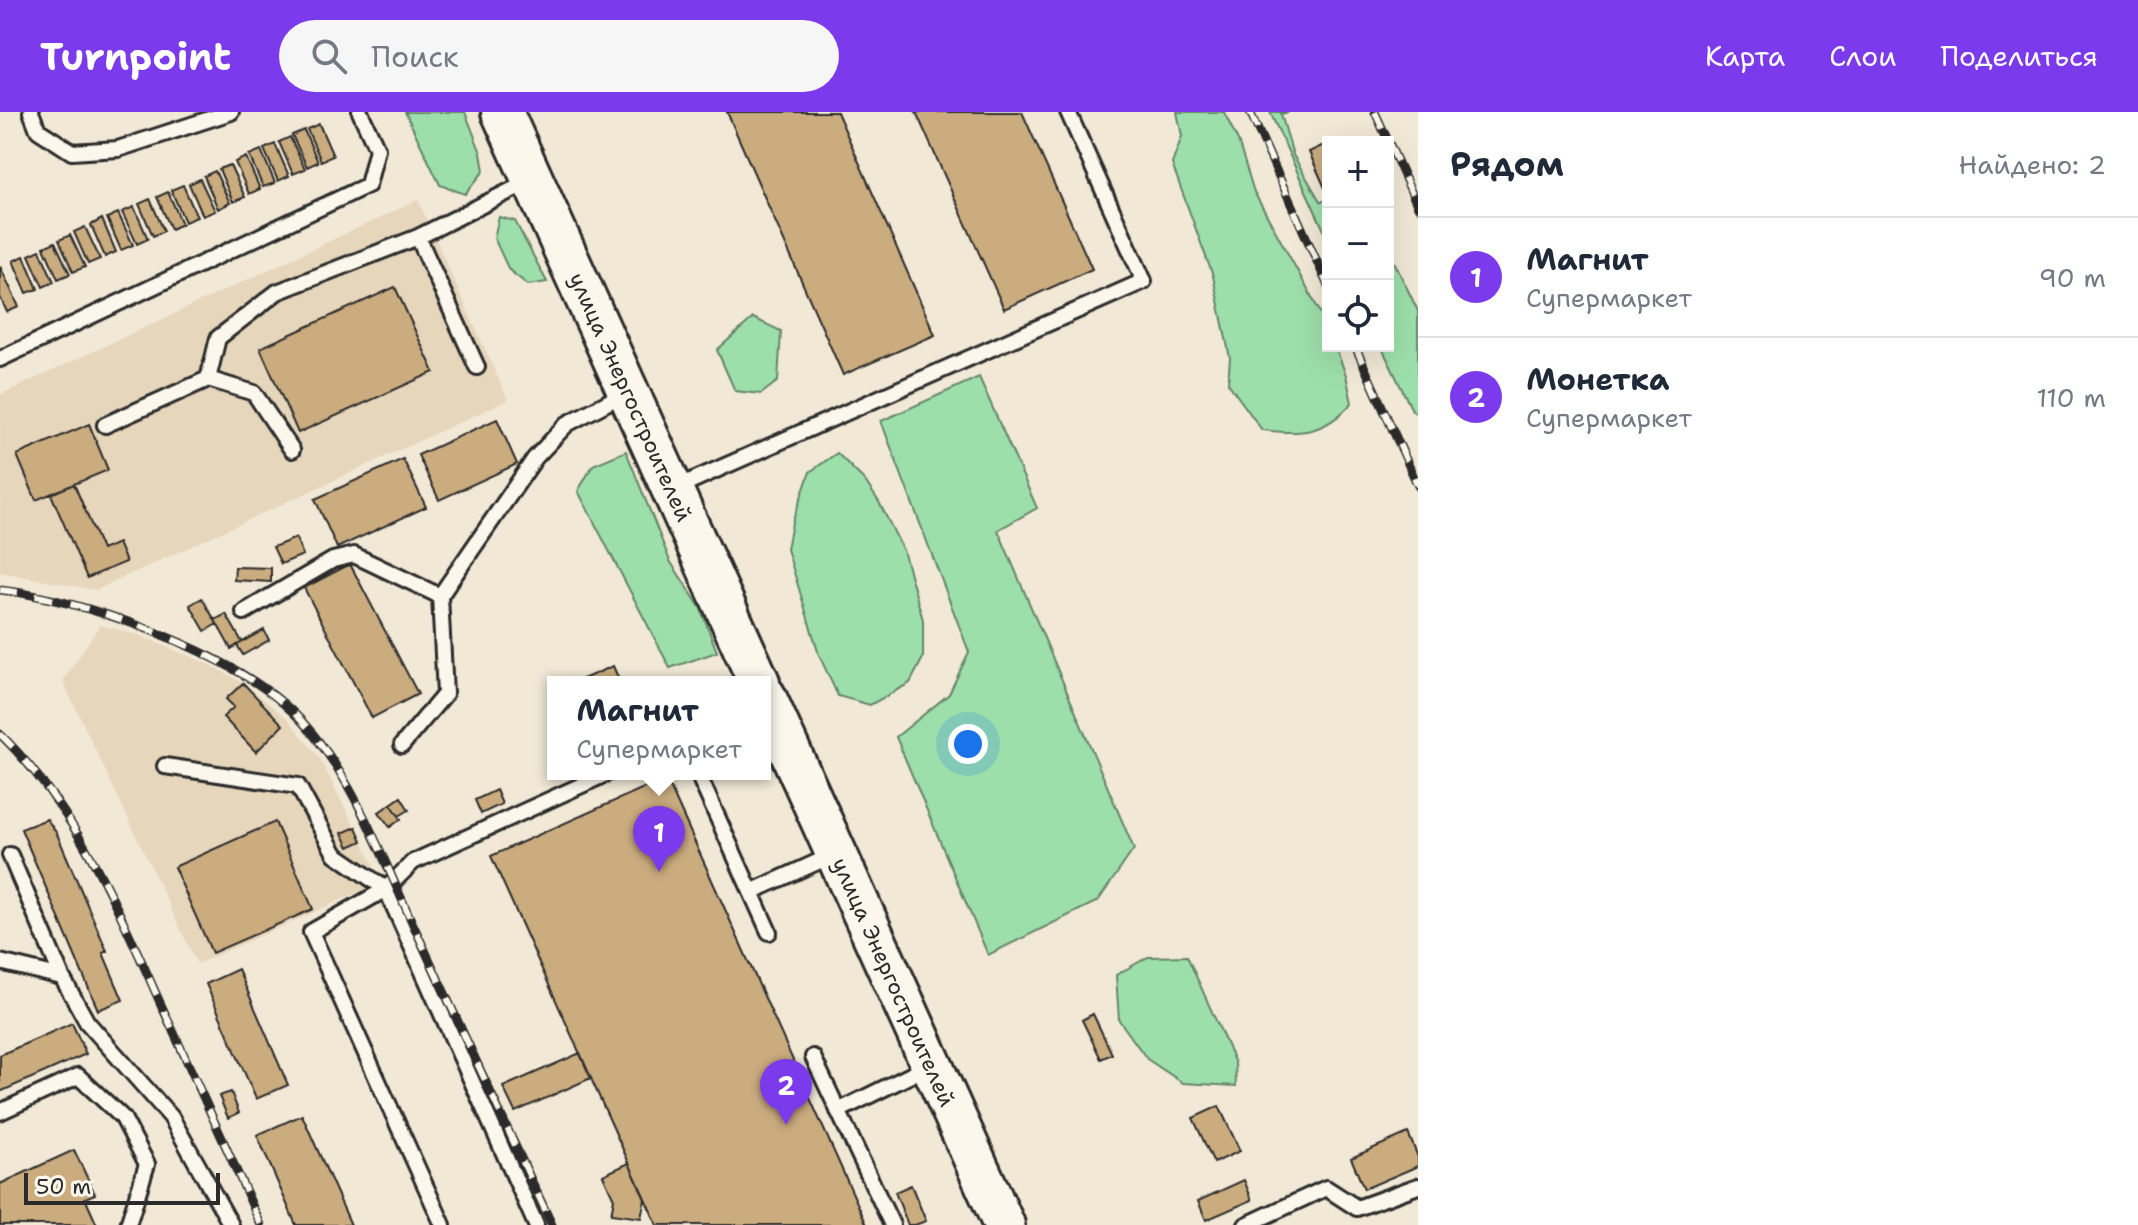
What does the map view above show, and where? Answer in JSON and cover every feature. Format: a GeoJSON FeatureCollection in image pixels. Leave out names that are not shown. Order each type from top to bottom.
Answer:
{"type":"FeatureCollection","features":[{"type":"Feature","properties":{"kind":"main road","name":"улица Энергостроителей"},"geometry":{"type":"LineString","coordinates":[[502,112],[756,676]]}},
{"type":"Feature","properties":{"kind":"main road","name":"улица Энергостроителей"},"geometry":{"type":"LineString","coordinates":[[771,710],[1004,1225]]}},
{"type":"Feature","properties":{"kind":"lane"},"geometry":{"type":"LineString","coordinates":[[31,112],[38,130],[72,152],[118,149],[231,112]]}},
{"type":"Feature","properties":{"kind":"lane"},"geometry":{"type":"LineString","coordinates":[[0,359],[368,185],[377,149],[360,112]]}},
{"type":"Feature","properties":{"kind":"lane"},"geometry":{"type":"LineString","coordinates":[[673,489],[1144,281],[1068,112]]}},
{"type":"Feature","properties":{"kind":"lane"},"geometry":{"type":"LineString","coordinates":[[208,379],[218,338],[277,292],[418,237],[534,179]]}},
{"type":"Feature","properties":{"kind":"lane"},"geometry":{"type":"LineString","coordinates":[[418,237],[477,367]]}},
{"type":"Feature","properties":{"kind":"lane"},"geometry":{"type":"LineString","coordinates":[[105,425],[208,379],[254,393],[292,450]]}},
{"type":"Feature","properties":{"kind":"lane"},"geometry":{"type":"LineString","coordinates":[[402,745],[445,694],[440,596],[535,458],[567,424],[629,391]]}},
{"type":"Feature","properties":{"kind":"lane"},"geometry":{"type":"LineString","coordinates":[[244,612],[333,560],[354,555],[440,596]]}},
{"type":"Feature","properties":{"kind":"lane"},"geometry":{"type":"LineString","coordinates":[[165,766],[298,786],[335,854],[386,889],[536,1225]]}},
{"type":"Feature","properties":{"kind":"lane"},"geometry":{"type":"LineString","coordinates":[[443,1225],[311,932],[386,889],[413,862],[593,780]]}},
{"type":"Feature","properties":{"kind":"lane"},"geometry":{"type":"LineString","coordinates":[[701,780],[769,932]]}},
{"type":"Feature","properties":{"kind":"lane"},"geometry":{"type":"LineString","coordinates":[[751,892],[836,854]]}},
{"type":"Feature","properties":{"kind":"lane"},"geometry":{"type":"LineString","coordinates":[[10,855],[62,977],[87,1022],[171,1117],[231,1225]]}},
{"type":"Feature","properties":{"kind":"lane"},"geometry":{"type":"LineString","coordinates":[[0,962],[62,977]]}},
{"type":"Feature","properties":{"kind":"lane"},"geometry":{"type":"LineString","coordinates":[[813,1057],[892,1225]]}},
{"type":"Feature","properties":{"kind":"lane"},"geometry":{"type":"LineString","coordinates":[[838,1111],[932,1065]]}},
{"type":"Feature","properties":{"kind":"lane"},"geometry":{"type":"LineString","coordinates":[[0,1112],[78,1076],[123,1118],[147,1164],[128,1225]]}},
{"type":"Feature","properties":{"kind":"lane"},"geometry":{"type":"LineString","coordinates":[[1246,1225],[1326,1188],[1357,1208],[1418,1186]]}},
{"type":"Feature","properties":{"kind":"shaded area"},"geometry":{"type":"Polygon","coordinates":[[[418,200],[508,400],[96,590],[0,572],[0,395],[418,200]]]}},
{"type":"Feature","properties":{"kind":"shaded area"},"geometry":{"type":"Polygon","coordinates":[[[100,625],[138,635],[208,664],[243,683],[288,719],[320,759],[373,863],[370,887],[197,964],[63,681],[100,625]]]}},
{"type":"Feature","properties":{"kind":"green space"},"geometry":{"type":"Polygon","coordinates":[[[405,112],[465,112],[481,153],[484,171],[465,194],[440,185],[405,112]]]}},
{"type":"Feature","properties":{"kind":"green space"},"geometry":{"type":"Polygon","coordinates":[[[1177,112],[1224,112],[1238,141],[1254,192],[1322,316],[1322,352],[1337,352],[1346,375],[1352,403],[1332,421],[1300,432],[1262,430],[1228,383],[1230,358],[1213,276],[1172,164],[1182,136],[1177,112]]]}},
{"type":"Feature","properties":{"kind":"green space"},"geometry":{"type":"Polygon","coordinates":[[[1270,112],[1289,112],[1281,114],[1293,155],[1322,201],[1322,226],[1270,112]]]}},
{"type":"Feature","properties":{"kind":"green space"},"geometry":{"type":"Polygon","coordinates":[[[499,217],[515,221],[547,282],[528,285],[509,270],[494,238],[499,217]]]}},
{"type":"Feature","properties":{"kind":"green space"},"geometry":{"type":"Polygon","coordinates":[[[1394,261],[1418,311],[1418,415],[1412,410],[1384,352],[1394,352],[1394,261]]]}},
{"type":"Feature","properties":{"kind":"green space"},"geometry":{"type":"Polygon","coordinates":[[[753,318],[781,331],[778,381],[761,394],[735,391],[717,350],[753,318]]]}},
{"type":"Feature","properties":{"kind":"green space"},"geometry":{"type":"Polygon","coordinates":[[[979,377],[1037,508],[998,530],[1134,849],[1098,901],[988,955],[896,737],[949,694],[969,652],[881,421],[979,377]]]}},
{"type":"Feature","properties":{"kind":"green space"},"geometry":{"type":"Polygon","coordinates":[[[626,451],[670,561],[700,607],[717,652],[670,668],[578,491],[593,465],[626,451]]]}},
{"type":"Feature","properties":{"kind":"green space"},"geometry":{"type":"Polygon","coordinates":[[[837,453],[865,481],[879,502],[903,550],[923,620],[923,658],[910,683],[870,705],[838,696],[819,655],[787,549],[792,523],[810,472],[837,453]]]}},
{"type":"Feature","properties":{"kind":"green space"},"geometry":{"type":"Polygon","coordinates":[[[1187,956],[1235,1063],[1236,1086],[1183,1083],[1147,1059],[1119,1020],[1116,975],[1148,957],[1187,956]]]}},
{"type":"Feature","properties":{"kind":"building"},"geometry":{"type":"Polygon","coordinates":[[[727,112],[837,112],[935,335],[843,375],[727,112]]]}},
{"type":"Feature","properties":{"kind":"building"},"geometry":{"type":"Polygon","coordinates":[[[916,112],[1022,112],[1092,269],[1004,309],[916,112]]]}},
{"type":"Feature","properties":{"kind":"building"},"geometry":{"type":"Polygon","coordinates":[[[319,124],[333,156],[321,161],[307,129],[319,124]]]}},
{"type":"Feature","properties":{"kind":"building"},"geometry":{"type":"Polygon","coordinates":[[[304,130],[318,162],[307,167],[292,135],[304,130]]]}},
{"type":"Feature","properties":{"kind":"building"},"geometry":{"type":"Polygon","coordinates":[[[290,137],[305,169],[293,174],[279,142],[290,137]]]}},
{"type":"Feature","properties":{"kind":"building"},"geometry":{"type":"Polygon","coordinates":[[[275,144],[289,176],[278,181],[264,149],[275,144]]]}},
{"type":"Feature","properties":{"kind":"building"},"geometry":{"type":"Polygon","coordinates":[[[1322,146],[1322,181],[1309,152],[1322,146]]]}},
{"type":"Feature","properties":{"kind":"building"},"geometry":{"type":"Polygon","coordinates":[[[261,150],[275,183],[263,187],[249,155],[261,150]]]}},
{"type":"Feature","properties":{"kind":"building"},"geometry":{"type":"Polygon","coordinates":[[[246,157],[260,189],[249,194],[235,162],[246,157]]]}},
{"type":"Feature","properties":{"kind":"building"},"geometry":{"type":"Polygon","coordinates":[[[230,165],[245,197],[233,202],[219,169],[230,165]]]}},
{"type":"Feature","properties":{"kind":"building"},"geometry":{"type":"Polygon","coordinates":[[[215,171],[230,203],[218,209],[204,176],[215,171]]]}},
{"type":"Feature","properties":{"kind":"building"},"geometry":{"type":"Polygon","coordinates":[[[200,179],[215,211],[203,216],[189,184],[200,179]]]}},
{"type":"Feature","properties":{"kind":"building"},"geometry":{"type":"Polygon","coordinates":[[[183,185],[197,217],[185,222],[171,190],[183,185]]]}},
{"type":"Feature","properties":{"kind":"building"},"geometry":{"type":"Polygon","coordinates":[[[168,192],[182,224],[171,229],[157,197],[168,192]]]}},
{"type":"Feature","properties":{"kind":"building"},"geometry":{"type":"Polygon","coordinates":[[[150,199],[164,231],[153,236],[139,204],[150,199]]]}},
{"type":"Feature","properties":{"kind":"building"},"geometry":{"type":"Polygon","coordinates":[[[134,207],[148,239],[137,244],[122,212],[134,207]]]}},
{"type":"Feature","properties":{"kind":"building"},"geometry":{"type":"Polygon","coordinates":[[[118,213],[133,245],[121,250],[107,218],[118,213]]]}},
{"type":"Feature","properties":{"kind":"building"},"geometry":{"type":"Polygon","coordinates":[[[102,219],[116,252],[105,257],[91,225],[102,219]]]}},
{"type":"Feature","properties":{"kind":"building"},"geometry":{"type":"Polygon","coordinates":[[[85,227],[100,259],[88,264],[74,232],[85,227]]]}},
{"type":"Feature","properties":{"kind":"building"},"geometry":{"type":"Polygon","coordinates":[[[70,235],[85,267],[73,272],[59,240],[70,235]]]}},
{"type":"Feature","properties":{"kind":"building"},"geometry":{"type":"Polygon","coordinates":[[[55,242],[70,274],[58,279],[44,247],[55,242]]]}},
{"type":"Feature","properties":{"kind":"building"},"geometry":{"type":"Polygon","coordinates":[[[40,250],[54,282],[43,287],[29,255],[40,250]]]}},
{"type":"Feature","properties":{"kind":"building"},"geometry":{"type":"Polygon","coordinates":[[[24,256],[38,289],[27,293],[13,261],[24,256]]]}},
{"type":"Feature","properties":{"kind":"building"},"geometry":{"type":"Polygon","coordinates":[[[0,266],[19,307],[7,312],[0,297],[0,266]]]}},
{"type":"Feature","properties":{"kind":"building"},"geometry":{"type":"Polygon","coordinates":[[[395,287],[434,372],[298,433],[260,348],[395,287]]]}},
{"type":"Feature","properties":{"kind":"building"},"geometry":{"type":"Polygon","coordinates":[[[497,419],[517,464],[439,500],[418,455],[497,419]]]}},
{"type":"Feature","properties":{"kind":"building"},"geometry":{"type":"Polygon","coordinates":[[[89,424],[108,470],[36,500],[17,455],[89,424]]]}},
{"type":"Feature","properties":{"kind":"building"},"geometry":{"type":"Polygon","coordinates":[[[403,459],[426,507],[337,548],[315,499],[403,459]]]}},
{"type":"Feature","properties":{"kind":"building"},"geometry":{"type":"Polygon","coordinates":[[[74,484],[102,550],[118,543],[126,562],[87,578],[51,494],[74,484]]]}},
{"type":"Feature","properties":{"kind":"building"},"geometry":{"type":"Polygon","coordinates":[[[296,538],[303,555],[281,564],[273,547],[296,538]]]}},
{"type":"Feature","properties":{"kind":"building"},"geometry":{"type":"Polygon","coordinates":[[[350,564],[418,694],[372,718],[304,588],[350,564]]]}},
{"type":"Feature","properties":{"kind":"building"},"geometry":{"type":"Polygon","coordinates":[[[235,567],[271,568],[271,582],[234,580],[235,567]]]}},
{"type":"Feature","properties":{"kind":"building"},"geometry":{"type":"Polygon","coordinates":[[[202,598],[217,624],[205,631],[190,605],[202,598]]]}},
{"type":"Feature","properties":{"kind":"building"},"geometry":{"type":"Polygon","coordinates":[[[226,614],[242,642],[231,649],[215,620],[226,614]]]}},
{"type":"Feature","properties":{"kind":"building"},"geometry":{"type":"Polygon","coordinates":[[[264,630],[269,640],[243,655],[237,645],[264,630]]]}},
{"type":"Feature","properties":{"kind":"building"},"geometry":{"type":"Polygon","coordinates":[[[613,666],[617,676],[590,676],[613,666]]]}},
{"type":"Feature","properties":{"kind":"building"},"geometry":{"type":"Polygon","coordinates":[[[243,683],[283,725],[256,752],[223,717],[234,707],[226,699],[243,683]]]}},
{"type":"Feature","properties":{"kind":"building"},"geometry":{"type":"Polygon","coordinates":[[[667,780],[867,1225],[657,1225],[491,856],[667,780]]]}},
{"type":"Feature","properties":{"kind":"building"},"geometry":{"type":"Polygon","coordinates":[[[496,790],[502,804],[481,814],[475,800],[496,790]]]}},
{"type":"Feature","properties":{"kind":"building"},"geometry":{"type":"Polygon","coordinates":[[[401,797],[409,810],[399,816],[391,804],[401,797]]]}},
{"type":"Feature","properties":{"kind":"building"},"geometry":{"type":"Polygon","coordinates":[[[391,804],[401,819],[390,827],[379,812],[391,804]]]}},
{"type":"Feature","properties":{"kind":"building"},"geometry":{"type":"Polygon","coordinates":[[[47,819],[57,834],[107,951],[103,953],[123,1000],[98,1010],[21,829],[47,819]]]}},
{"type":"Feature","properties":{"kind":"building"},"geometry":{"type":"Polygon","coordinates":[[[275,822],[313,909],[212,953],[174,867],[275,822]]]}},
{"type":"Feature","properties":{"kind":"building"},"geometry":{"type":"Polygon","coordinates":[[[356,827],[362,841],[349,847],[342,833],[356,827]]]}},
{"type":"Feature","properties":{"kind":"building"},"geometry":{"type":"Polygon","coordinates":[[[238,969],[288,1085],[256,1099],[206,984],[238,969]]]}},
{"type":"Feature","properties":{"kind":"building"},"geometry":{"type":"Polygon","coordinates":[[[1093,1014],[1112,1054],[1101,1059],[1082,1020],[1093,1014]]]}},
{"type":"Feature","properties":{"kind":"building"},"geometry":{"type":"Polygon","coordinates":[[[72,1023],[86,1054],[0,1092],[0,1055],[72,1023]]]}},
{"type":"Feature","properties":{"kind":"building"},"geometry":{"type":"Polygon","coordinates":[[[580,1053],[591,1078],[515,1112],[503,1087],[580,1053]]]}},
{"type":"Feature","properties":{"kind":"building"},"geometry":{"type":"Polygon","coordinates":[[[231,1092],[239,1113],[228,1118],[219,1096],[231,1092]]]}},
{"type":"Feature","properties":{"kind":"building"},"geometry":{"type":"Polygon","coordinates":[[[1219,1106],[1240,1151],[1214,1163],[1193,1118],[1219,1106]]]}},
{"type":"Feature","properties":{"kind":"building"},"geometry":{"type":"Polygon","coordinates":[[[302,1115],[351,1225],[296,1225],[257,1135],[302,1115]]]}},
{"type":"Feature","properties":{"kind":"building"},"geometry":{"type":"Polygon","coordinates":[[[1408,1133],[1418,1157],[1418,1166],[1364,1189],[1351,1158],[1408,1133]]]}},
{"type":"Feature","properties":{"kind":"building"},"geometry":{"type":"Polygon","coordinates":[[[74,1150],[95,1194],[85,1198],[97,1225],[0,1225],[0,1184],[74,1150]]]}},
{"type":"Feature","properties":{"kind":"building"},"geometry":{"type":"Polygon","coordinates":[[[629,1163],[645,1199],[641,1218],[611,1214],[614,1199],[603,1175],[629,1163]]]}},
{"type":"Feature","properties":{"kind":"building"},"geometry":{"type":"Polygon","coordinates":[[[1244,1180],[1252,1200],[1206,1220],[1198,1201],[1244,1180]]]}},
{"type":"Feature","properties":{"kind":"building"},"geometry":{"type":"Polygon","coordinates":[[[911,1185],[926,1221],[915,1225],[908,1225],[895,1192],[911,1185]]]}},
{"type":"Feature","properties":{"kind":"railway"},"geometry":{"type":"LineString","coordinates":[[1250,112],[1325,280]]}},
{"type":"Feature","properties":{"kind":"railway"},"geometry":{"type":"LineString","coordinates":[[1375,112],[1418,207]]}},
{"type":"Feature","properties":{"kind":"railway"},"geometry":{"type":"LineString","coordinates":[[1358,352],[1418,486]]}},
{"type":"Feature","properties":{"kind":"railway"},"geometry":{"type":"LineString","coordinates":[[0,590],[70,604],[188,646],[257,684],[284,704],[307,727],[327,752],[361,811],[552,1225]]}},
{"type":"Feature","properties":{"kind":"railway"},"geometry":{"type":"LineString","coordinates":[[0,734],[27,762],[50,793],[91,858],[126,927],[261,1225]]}},
{"type":"Feature","properties":{"kind":"place","name":"Магнит"},"geometry":{"type":"Point","coordinates":[659,872]}},
{"type":"Feature","properties":{"kind":"place","name":"Монетка"},"geometry":{"type":"Point","coordinates":[786,1125]}}]}
